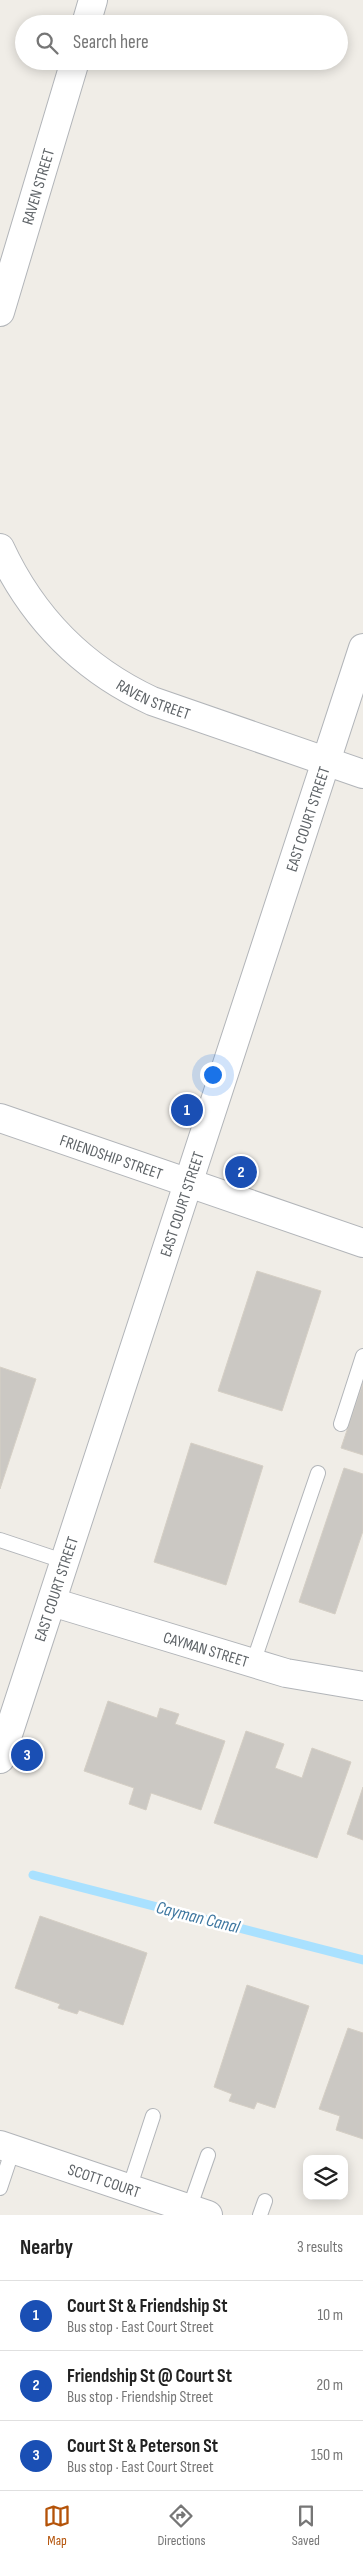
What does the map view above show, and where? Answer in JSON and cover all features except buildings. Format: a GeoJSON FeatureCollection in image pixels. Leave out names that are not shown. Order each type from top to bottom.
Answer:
{"type":"FeatureCollection","features":[{"type":"Feature","properties":{"kind":"street"},"geometry":{"type":"LineString","coordinates":[[89,15],[93,0]]}},
{"type":"Feature","properties":{"kind":"street","name":"RAVEN STREET"},"geometry":{"type":"LineString","coordinates":[[0,312],[72,70]]}},
{"type":"Feature","properties":{"kind":"street","name":"RAVEN STREET"},"geometry":{"type":"LineString","coordinates":[[0,548],[11,573],[34,608],[60,638],[91,665],[152,701],[363,774]]}},
{"type":"Feature","properties":{"kind":"street","name":"EAST COURT STREET"},"geometry":{"type":"LineString","coordinates":[[0,1759],[66,1562],[363,648]]}},
{"type":"Feature","properties":{"kind":"street","name":"FRIENDSHIP STREET"},"geometry":{"type":"LineString","coordinates":[[0,1118],[363,1243]]}},
{"type":"Feature","properties":{"kind":"street","name":"CAYMAN STREET"},"geometry":{"type":"LineString","coordinates":[[52,1602],[286,1673],[363,1686]]}},
{"type":"Feature","properties":{"kind":"street","name":"SCOTT COURT"},"geometry":{"type":"LineString","coordinates":[[6,2147],[130,2188],[195,2213]]}},
{"type":"Feature","properties":{"kind":"lane"},"geometry":{"type":"LineString","coordinates":[[341,1424],[363,1356]]}},
{"type":"Feature","properties":{"kind":"lane"},"geometry":{"type":"LineString","coordinates":[[253,1663],[318,1473]]}},
{"type":"Feature","properties":{"kind":"lane"},"geometry":{"type":"LineString","coordinates":[[0,1540],[66,1562]]}},
{"type":"Feature","properties":{"kind":"lane"},"geometry":{"type":"LineString","coordinates":[[130,2188],[154,2116]]}},
{"type":"Feature","properties":{"kind":"lane"},"geometry":{"type":"LineString","coordinates":[[0,2188],[6,2147]]}},
{"type":"Feature","properties":{"kind":"lane"},"geometry":{"type":"LineString","coordinates":[[195,2213],[208,2155]]}},
{"type":"Feature","properties":{"kind":"lane"},"geometry":{"type":"LineString","coordinates":[[260,2215],[265,2201]]}},
{"type":"Feature","properties":{"kind":"waterway","name":"Cayman Canal"},"geometry":{"type":"LineString","coordinates":[[33,1875],[363,1960]]}},
{"type":"Feature","properties":{"kind":"place","name":"Court St & Friendship St"},"geometry":{"type":"Point","coordinates":[187,1110]}},
{"type":"Feature","properties":{"kind":"place","name":"Friendship St @ Court St"},"geometry":{"type":"Point","coordinates":[241,1172]}},
{"type":"Feature","properties":{"kind":"place","name":"Court St & Peterson St"},"geometry":{"type":"Point","coordinates":[27,1755]}}]}
